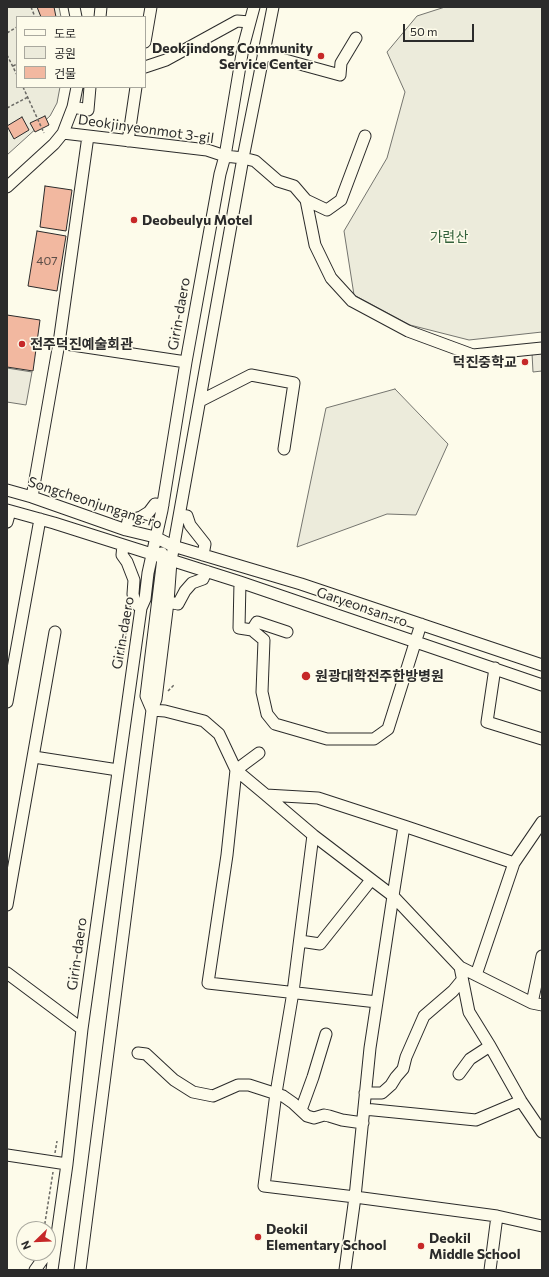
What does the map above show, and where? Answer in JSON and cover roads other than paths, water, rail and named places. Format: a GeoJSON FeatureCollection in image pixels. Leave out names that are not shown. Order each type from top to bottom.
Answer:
{"type":"FeatureCollection","features":[{"type":"Feature","properties":{"kind":"street"},"geometry":{"type":"LineString","coordinates":[[146,37],[152,7]]}},
{"type":"Feature","properties":{"kind":"street","name":"Girin-daero"},"geometry":{"type":"LineString","coordinates":[[80,1270],[152,710],[156,699],[168,602],[159,551],[163,505],[186,362],[225,156],[243,48],[254,7]]}},
{"type":"Feature","properties":{"kind":"street","name":"Girin-daero"},"geometry":{"type":"LineString","coordinates":[[56,1250],[82,1029],[141,608],[145,599],[148,573],[159,551],[173,546],[180,515],[243,158],[272,7]]}},
{"type":"Feature","properties":{"kind":"street"},"geometry":{"type":"LineString","coordinates":[[146,67],[166,60],[237,21],[250,22]]}},
{"type":"Feature","properties":{"kind":"street"},"geometry":{"type":"LineString","coordinates":[[263,54],[340,75],[341,63],[356,38]]}},
{"type":"Feature","properties":{"kind":"street"},"geometry":{"type":"LineString","coordinates":[[7,187],[38,159],[63,133],[73,107],[77,88]]}},
{"type":"Feature","properties":{"kind":"street"},"geometry":{"type":"LineString","coordinates":[[73,107],[88,110],[90,88]]}},
{"type":"Feature","properties":{"kind":"street"},"geometry":{"type":"LineString","coordinates":[[128,141],[136,88]]}},
{"type":"Feature","properties":{"kind":"street","name":"Deokjinyeonmot 3-gil"},"geometry":{"type":"LineString","coordinates":[[63,133],[207,150],[225,156],[255,161],[278,181],[294,186],[306,200]]}},
{"type":"Feature","properties":{"kind":"street"},"geometry":{"type":"LineString","coordinates":[[32,498],[59,343],[88,136]]}},
{"type":"Feature","properties":{"kind":"street"},"geometry":{"type":"LineString","coordinates":[[306,200],[327,210],[341,200],[364,136]]}},
{"type":"Feature","properties":{"kind":"street"},"geometry":{"type":"LineString","coordinates":[[306,200],[315,245],[331,278],[352,301],[408,331],[473,354],[542,348]]}},
{"type":"Feature","properties":{"kind":"street"},"geometry":{"type":"LineString","coordinates":[[59,343],[186,362]]}},
{"type":"Feature","properties":{"kind":"street"},"geometry":{"type":"LineString","coordinates":[[200,401],[251,374],[294,383],[284,449]]}},
{"type":"Feature","properties":{"kind":"street","name":"Songcheonjungang-ro"},"geometry":{"type":"LineString","coordinates":[[7,490],[126,530],[159,551]]}},
{"type":"Feature","properties":{"kind":"street"},"geometry":{"type":"LineString","coordinates":[[126,530],[128,521],[141,517],[149,512],[155,504],[163,505]]}},
{"type":"Feature","properties":{"kind":"street"},"geometry":{"type":"LineString","coordinates":[[7,522],[8,511]]}},
{"type":"Feature","properties":{"kind":"street","name":"Songcheonjungang-ro"},"geometry":{"type":"LineString","coordinates":[[8,511],[40,519],[123,545],[159,551],[173,546]]}},
{"type":"Feature","properties":{"kind":"street"},"geometry":{"type":"LineString","coordinates":[[180,515],[187,516],[190,525],[205,544],[203,555]]}},
{"type":"Feature","properties":{"kind":"street"},"geometry":{"type":"LineString","coordinates":[[7,702],[40,519]]}},
{"type":"Feature","properties":{"kind":"street"},"geometry":{"type":"LineString","coordinates":[[54,524],[62,520],[159,551],[146,696],[152,710],[165,711],[204,722],[219,734],[236,770],[313,835],[393,896],[460,967],[537,1004],[542,956]]}},
{"type":"Feature","properties":{"kind":"street"},"geometry":{"type":"LineString","coordinates":[[123,545],[122,555],[128,562],[134,580],[133,594],[135,604],[141,608]]}},
{"type":"Feature","properties":{"kind":"street","name":"Garyeonsan-ro"},"geometry":{"type":"LineString","coordinates":[[173,546],[301,584],[542,665]]}},
{"type":"Feature","properties":{"kind":"street","name":"Garyeonsan-ro"},"geometry":{"type":"LineString","coordinates":[[159,551],[206,572],[416,641],[542,685]]}},
{"type":"Feature","properties":{"kind":"street"},"geometry":{"type":"LineString","coordinates":[[168,602],[178,604],[190,585],[203,579],[206,572]]}},
{"type":"Feature","properties":{"kind":"street"},"geometry":{"type":"LineString","coordinates":[[240,582],[239,628],[252,630],[264,640],[262,692],[267,714],[275,724],[327,738],[374,739],[388,730],[421,624]]}},
{"type":"Feature","properties":{"kind":"street"},"geometry":{"type":"LineString","coordinates":[[252,630],[257,622],[287,632]]}},
{"type":"Feature","properties":{"kind":"street"},"geometry":{"type":"LineString","coordinates":[[7,905],[12,854],[34,757],[55,632]]}},
{"type":"Feature","properties":{"kind":"street"},"geometry":{"type":"LineString","coordinates":[[495,668],[487,722],[542,739]]}},
{"type":"Feature","properties":{"kind":"street"},"geometry":{"type":"LineString","coordinates":[[259,753],[236,770],[227,855],[208,983],[377,1002]]}},
{"type":"Feature","properties":{"kind":"street"},"geometry":{"type":"LineString","coordinates":[[34,757],[118,770]]}},
{"type":"Feature","properties":{"kind":"street"},"geometry":{"type":"LineString","coordinates":[[266,795],[318,798],[514,863]]}},
{"type":"Feature","properties":{"kind":"street"},"geometry":{"type":"LineString","coordinates":[[476,975],[514,863],[542,822]]}},
{"type":"Feature","properties":{"kind":"street"},"geometry":{"type":"LineString","coordinates":[[345,1270],[355,1197],[370,1048],[404,826]]}},
{"type":"Feature","properties":{"kind":"street"},"geometry":{"type":"LineString","coordinates":[[313,835],[293,992],[276,1093],[264,1186],[497,1216],[542,1226]]}},
{"type":"Feature","properties":{"kind":"street"},"geometry":{"type":"LineString","coordinates":[[300,941],[320,944],[371,880]]}},
{"type":"Feature","properties":{"kind":"street"},"geometry":{"type":"LineString","coordinates":[[460,967],[469,1012],[521,1101],[542,1132]]}},
{"type":"Feature","properties":{"kind":"street"},"geometry":{"type":"LineString","coordinates":[[7,973],[82,1029]]}},
{"type":"Feature","properties":{"kind":"street"},"geometry":{"type":"LineString","coordinates":[[365,1094],[382,1093],[391,1085],[403,1069],[406,1057],[424,1016],[453,991],[462,980]]}},
{"type":"Feature","properties":{"kind":"street"},"geometry":{"type":"LineString","coordinates":[[300,1110],[313,1077],[326,1034]]}},
{"type":"Feature","properties":{"kind":"street"},"geometry":{"type":"LineString","coordinates":[[459,1074],[470,1059],[490,1046]]}},
{"type":"Feature","properties":{"kind":"street"},"geometry":{"type":"LineString","coordinates":[[138,1054],[146,1054],[174,1080],[193,1092],[213,1096],[238,1085],[249,1084],[276,1093],[293,1103],[307,1116],[314,1118],[324,1115],[363,1123]]}},
{"type":"Feature","properties":{"kind":"street"},"geometry":{"type":"LineString","coordinates":[[364,1109],[476,1120],[521,1101]]}},
{"type":"Feature","properties":{"kind":"street"},"geometry":{"type":"LineString","coordinates":[[7,1155],[67,1164]]}},
{"type":"Feature","properties":{"kind":"street"},"geometry":{"type":"LineString","coordinates":[[490,1270],[497,1216]]}},
{"type":"Feature","properties":{"kind":"street"},"geometry":{"type":"LineString","coordinates":[[35,1270],[41,1261]]}},
{"type":"Feature","properties":{"kind":"place","name":"Deokjindong Community Service Center"},"geometry":{"type":"Point","coordinates":[321,56]}},
{"type":"Feature","properties":{"kind":"place","name":"Deobeulyu Motel"},"geometry":{"type":"Point","coordinates":[134,220]}},
{"type":"Feature","properties":{"kind":"place","name":"전주덕진예술회관"},"geometry":{"type":"Point","coordinates":[22,344]}},
{"type":"Feature","properties":{"kind":"place","name":"덕진중학교"},"geometry":{"type":"Point","coordinates":[525,362]}},
{"type":"Feature","properties":{"kind":"place","name":"원광대학전주한방병원"},"geometry":{"type":"Point","coordinates":[306,676]}},
{"type":"Feature","properties":{"kind":"place","name":"Deokil Elementary School"},"geometry":{"type":"Point","coordinates":[258,1237]}},
{"type":"Feature","properties":{"kind":"place","name":"Deokil Middle School"},"geometry":{"type":"Point","coordinates":[421,1246]}},
{"type":"Feature","properties":{"kind":"park label","name":"가련산"},"geometry":{"type":"Point","coordinates":[449,237]}}]}
